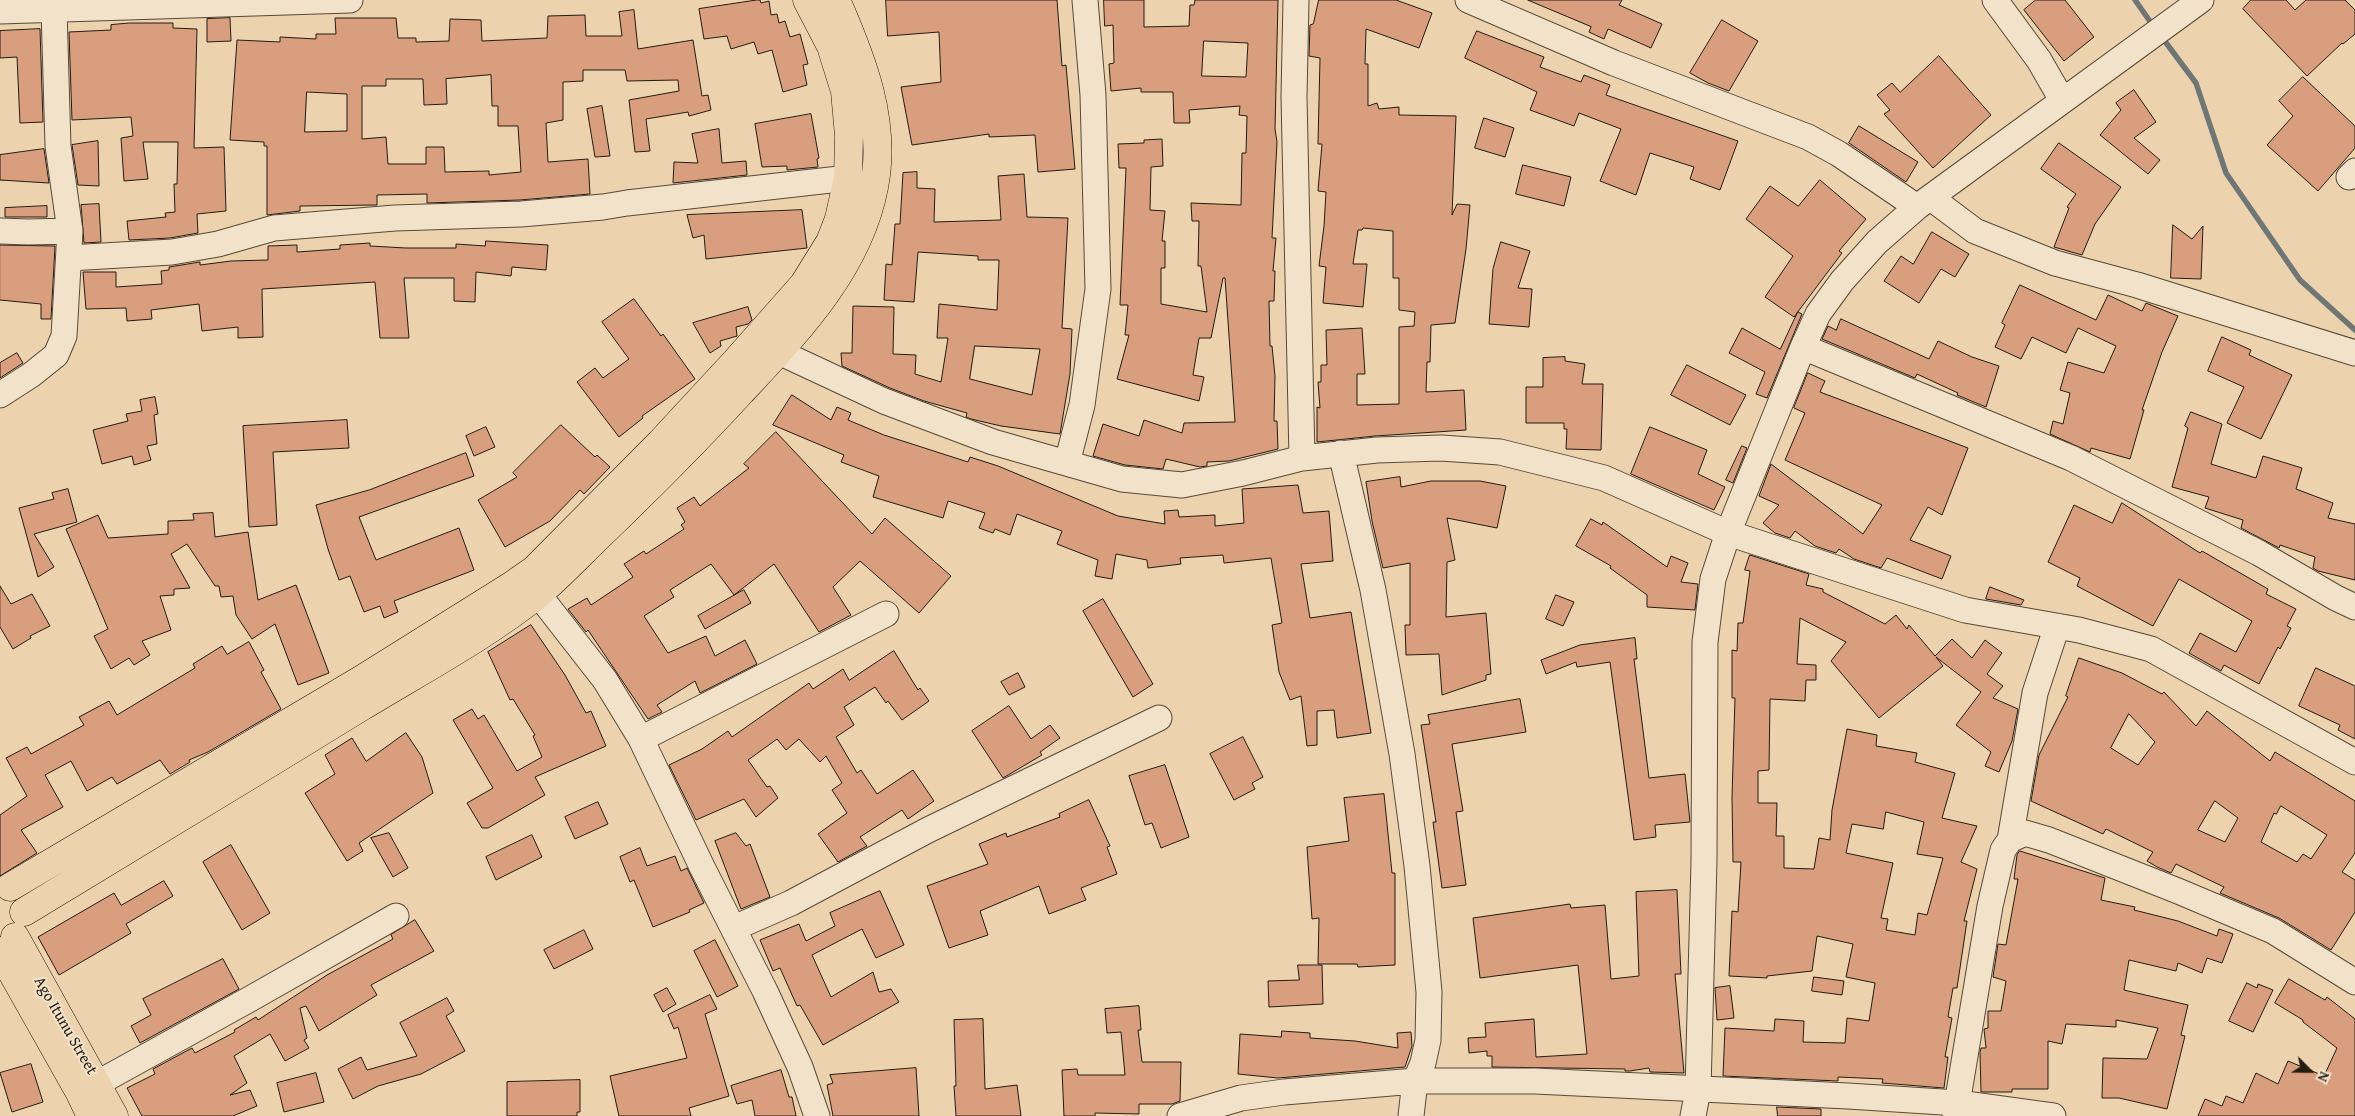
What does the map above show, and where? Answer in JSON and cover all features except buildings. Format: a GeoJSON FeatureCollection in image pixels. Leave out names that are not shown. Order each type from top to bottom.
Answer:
{"type":"FeatureCollection","features":[{"type":"Feature","properties":{"kind":"main road"},"geometry":{"type":"LineString","coordinates":[[10,937],[538,594],[680,458],[733,401],[744,370],[804,284],[830,242],[839,219],[848,178],[849,136],[846,90],[831,46],[807,0]]}},
{"type":"Feature","properties":{"kind":"main road"},"geometry":{"type":"LineString","coordinates":[[10,937],[20,898],[5,885],[351,686],[514,584],[534,570],[646,457],[710,387],[779,352],[820,301],[854,250],[874,189],[877,139],[874,109],[868,81],[836,0]]}},
{"type":"Feature","properties":{"kind":"main road","name":"Ago Itunu Street"},"geometry":{"type":"LineString","coordinates":[[10,937],[98,1083],[114,1116]]}},
{"type":"Feature","properties":{"kind":"main road","name":"Ago Itunu Street"},"geometry":{"type":"LineString","coordinates":[[10,937],[91,1116]]}},
{"type":"Feature","properties":{"kind":"street"},"geometry":{"type":"LineString","coordinates":[[0,11],[39,6],[350,0]]}},
{"type":"Feature","properties":{"kind":"street"},"geometry":{"type":"LineString","coordinates":[[1067,463],[1082,405],[1098,289],[1093,96],[1085,0]]}},
{"type":"Feature","properties":{"kind":"street"},"geometry":{"type":"LineString","coordinates":[[1296,0],[1294,97],[1302,458]]}},
{"type":"Feature","properties":{"kind":"street"},"geometry":{"type":"LineString","coordinates":[[1468,0],[1614,63],[1808,137],[1975,231],[2055,262],[2138,285],[2355,353]]}},
{"type":"Feature","properties":{"kind":"street"},"geometry":{"type":"LineString","coordinates":[[1995,0],[2039,60],[2062,100]]}},
{"type":"Feature","properties":{"kind":"street"},"geometry":{"type":"LineString","coordinates":[[1693,1116],[1698,1090],[1704,862],[1705,642],[1713,579],[1728,533],[1818,314],[1842,281],[1877,242],[1924,202],[2201,0]]}},
{"type":"Feature","properties":{"kind":"street"},"geometry":{"type":"LineString","coordinates":[[0,395],[56,356],[64,336],[70,258],[70,231],[39,6]]}},
{"type":"Feature","properties":{"kind":"street"},"geometry":{"type":"LineString","coordinates":[[70,258],[172,252],[218,244],[274,228],[395,218],[521,214],[594,208],[848,178]]}},
{"type":"Feature","properties":{"kind":"street"},"geometry":{"type":"LineString","coordinates":[[0,231],[70,231]]}},
{"type":"Feature","properties":{"kind":"street"},"geometry":{"type":"LineString","coordinates":[[1803,347],[2071,458],[2258,553],[2355,607]]}},
{"type":"Feature","properties":{"kind":"street"},"geometry":{"type":"LineString","coordinates":[[779,352],[884,402],[993,442],[1122,479],[1182,485],[1242,474],[1302,458],[1341,453],[1441,448],[1500,452],[1613,482],[1728,533],[1965,610],[2057,626],[2151,649],[2355,762]]}},
{"type":"Feature","properties":{"kind":"street"},"geometry":{"type":"LineString","coordinates":[[1341,453],[1371,583],[1404,773],[1417,866],[1429,992],[1428,1040],[1423,1063],[1415,1081],[1411,1116]]}},
{"type":"Feature","properties":{"kind":"street"},"geometry":{"type":"LineString","coordinates":[[538,594],[605,680],[641,739],[800,1067],[817,1116]]}},
{"type":"Feature","properties":{"kind":"street"},"geometry":{"type":"LineString","coordinates":[[641,739],[886,614]]}},
{"type":"Feature","properties":{"kind":"street"},"geometry":{"type":"LineString","coordinates":[[1957,1110],[1990,906],[2003,850],[2010,840],[2035,693],[2057,626]]}},
{"type":"Feature","properties":{"kind":"street"},"geometry":{"type":"LineString","coordinates":[[734,928],[791,904],[928,830],[1159,718]]}},
{"type":"Feature","properties":{"kind":"street"},"geometry":{"type":"LineString","coordinates":[[2010,840],[2025,833],[2049,840],[2178,891],[2273,931],[2355,982]]}},
{"type":"Feature","properties":{"kind":"street"},"geometry":{"type":"LineString","coordinates":[[98,1083],[396,916]]}},
{"type":"Feature","properties":{"kind":"street"},"geometry":{"type":"LineString","coordinates":[[1188,1113],[1242,1098],[1284,1092],[1415,1081],[1535,1081],[1848,1096],[1957,1110],[2053,1116]]}},
{"type":"Feature","properties":{"kind":"waterway"},"geometry":{"type":"LineString","coordinates":[[2135,0],[2154,27]]}},
{"type":"Feature","properties":{"kind":"waterway"},"geometry":{"type":"LineString","coordinates":[[2161,36],[2196,83],[2226,173],[2300,280],[2355,330]]}}]}
